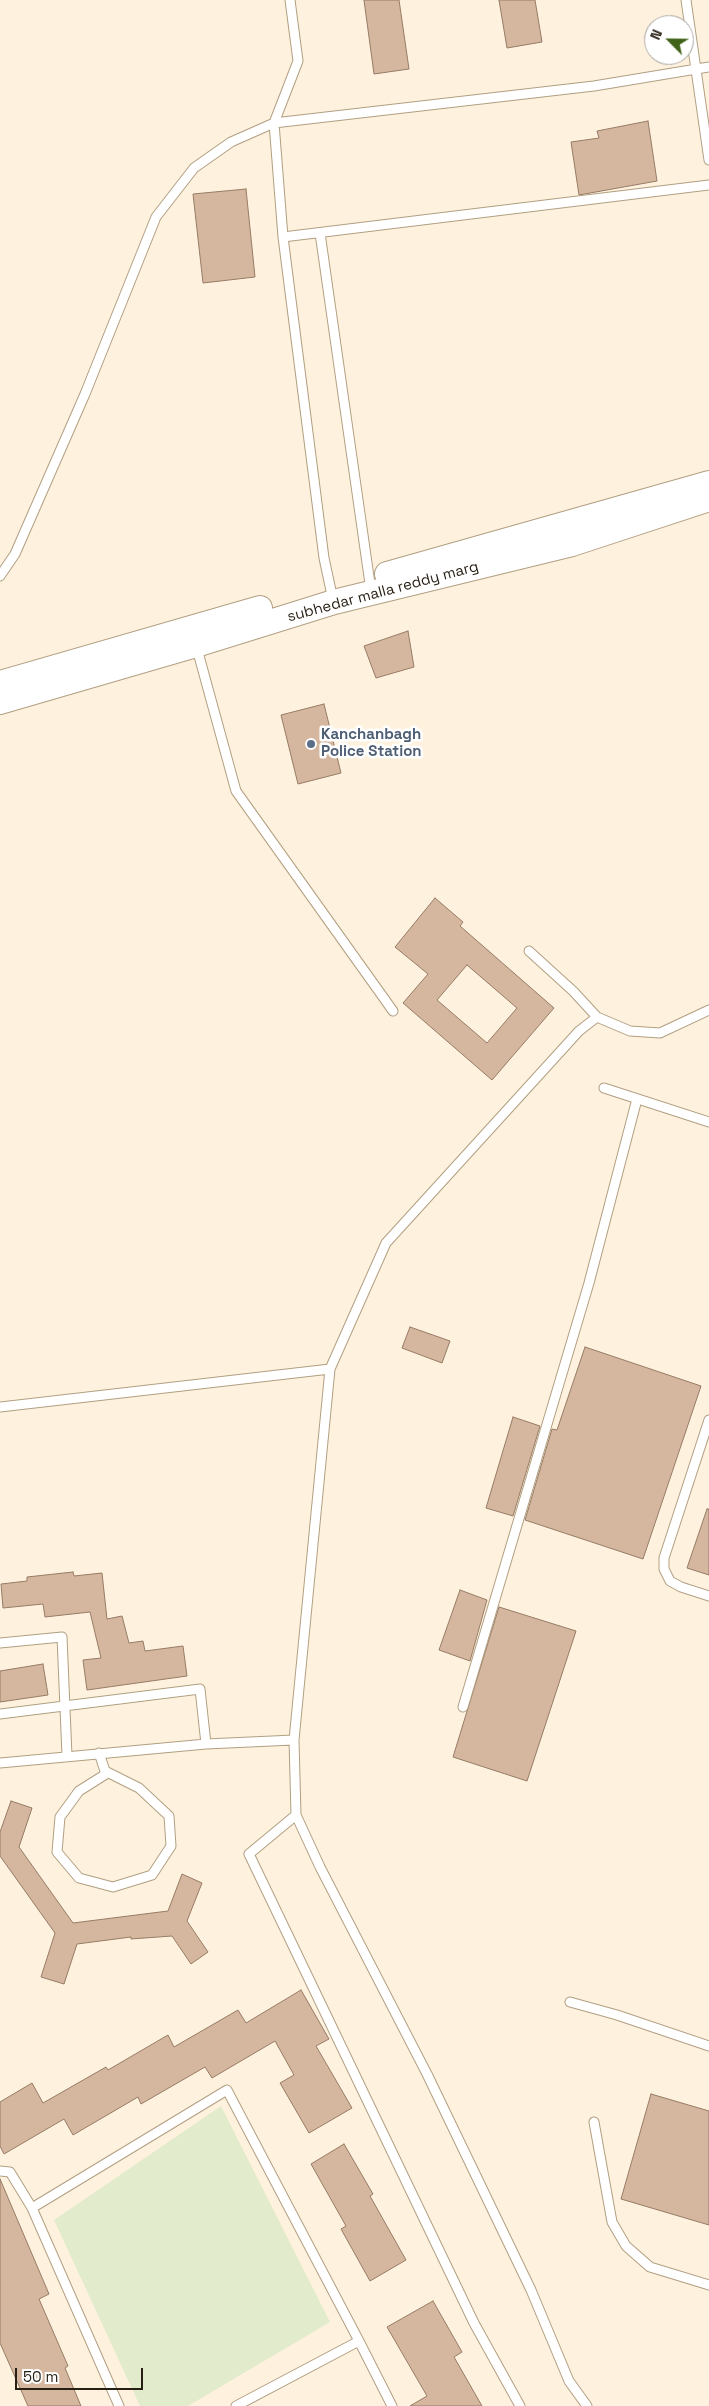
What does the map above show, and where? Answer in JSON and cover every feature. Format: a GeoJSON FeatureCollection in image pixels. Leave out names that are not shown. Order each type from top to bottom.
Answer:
{"type":"FeatureCollection","features":[{"type":"Feature","properties":{"kind":"main road","name":"subhedar malla reddy marg"},"geometry":{"type":"LineString","coordinates":[[370,586],[709,483]]}},
{"type":"Feature","properties":{"kind":"main road","name":"subhedar malla reddy marg"},"geometry":{"type":"LineString","coordinates":[[0,682],[332,595],[572,544],[709,500]]}},
{"type":"Feature","properties":{"kind":"main road","name":"subhedar malla reddy marg"},"geometry":{"type":"LineString","coordinates":[[0,702],[196,645],[332,595]]}},
{"type":"Feature","properties":{"kind":"lane"},"geometry":{"type":"LineString","coordinates":[[290,0],[298,61],[274,123],[282,237],[324,558],[332,595]]}},
{"type":"Feature","properties":{"kind":"lane"},"geometry":{"type":"LineString","coordinates":[[686,0],[697,69],[705,99],[709,160]]}},
{"type":"Feature","properties":{"kind":"lane"},"geometry":{"type":"LineString","coordinates":[[0,576],[15,554],[85,394],[156,217],[194,168],[231,142],[274,123],[594,86],[709,67]]}},
{"type":"Feature","properties":{"kind":"lane"},"geometry":{"type":"LineString","coordinates":[[282,237],[709,185]]}},
{"type":"Feature","properties":{"kind":"lane"},"geometry":{"type":"LineString","coordinates":[[320,233],[370,586]]}},
{"type":"Feature","properties":{"kind":"lane"},"geometry":{"type":"LineString","coordinates":[[196,645],[236,791],[394,1011]]}},
{"type":"Feature","properties":{"kind":"lane"},"geometry":{"type":"LineString","coordinates":[[529,951],[573,991],[597,1017],[630,1031],[660,1033],[709,1010]]}},
{"type":"Feature","properties":{"kind":"lane"},"geometry":{"type":"LineString","coordinates":[[587,2406],[569,2381],[531,2290],[427,2074],[320,1867],[296,1815],[294,1740],[330,1369],[386,1243],[580,1031],[597,1017]]}},
{"type":"Feature","properties":{"kind":"lane"},"geometry":{"type":"LineString","coordinates":[[604,1088],[709,1122]]}},
{"type":"Feature","properties":{"kind":"lane"},"geometry":{"type":"LineString","coordinates":[[463,1707],[589,1284],[637,1099]]}},
{"type":"Feature","properties":{"kind":"lane"},"geometry":{"type":"LineString","coordinates":[[0,1407],[330,1369]]}},
{"type":"Feature","properties":{"kind":"lane"},"geometry":{"type":"LineString","coordinates":[[709,1420],[664,1558],[664,1570],[670,1581],[681,1587],[709,1596]]}},
{"type":"Feature","properties":{"kind":"lane"},"geometry":{"type":"LineString","coordinates":[[0,1643],[62,1637],[67,1756]]}},
{"type":"Feature","properties":{"kind":"lane"},"geometry":{"type":"LineString","coordinates":[[0,1714],[200,1689],[206,1744]]}},
{"type":"Feature","properties":{"kind":"lane"},"geometry":{"type":"LineString","coordinates":[[0,1763],[206,1744],[294,1740]]}},
{"type":"Feature","properties":{"kind":"lane"},"geometry":{"type":"LineString","coordinates":[[99,1754],[106,1774],[79,1791],[60,1817],[57,1852],[79,1878],[113,1887],[152,1875],[171,1846],[169,1816],[139,1788],[105,1771]]}},
{"type":"Feature","properties":{"kind":"lane"},"geometry":{"type":"LineString","coordinates":[[296,1815],[249,1854],[474,2323],[520,2406]]}},
{"type":"Feature","properties":{"kind":"lane"},"geometry":{"type":"LineString","coordinates":[[570,2002],[617,2015],[709,2046]]}},
{"type":"Feature","properties":{"kind":"lane"},"geometry":{"type":"LineString","coordinates":[[32,2208],[227,2090],[392,2406]]}},
{"type":"Feature","properties":{"kind":"lane"},"geometry":{"type":"LineString","coordinates":[[594,2122],[612,2222],[626,2246],[650,2267],[709,2285]]}},
{"type":"Feature","properties":{"kind":"lane"},"geometry":{"type":"LineString","coordinates":[[0,2171],[10,2172],[32,2208],[119,2406]]}},
{"type":"Feature","properties":{"kind":"lane"},"geometry":{"type":"LineString","coordinates":[[236,2406],[359,2342]]}},
{"type":"Feature","properties":{"kind":"green space"},"geometry":{"type":"Polygon","coordinates":[[[221,2106],[330,2322],[188,2406],[140,2406],[54,2220],[221,2106]]]}},
{"type":"Feature","properties":{"kind":"building"},"geometry":{"type":"Polygon","coordinates":[[[364,0],[399,0],[409,69],[374,74],[364,0]]]}},
{"type":"Feature","properties":{"kind":"building"},"geometry":{"type":"Polygon","coordinates":[[[499,0],[535,0],[542,42],[507,48],[499,0]]]}},
{"type":"Feature","properties":{"kind":"building"},"geometry":{"type":"Polygon","coordinates":[[[648,121],[657,181],[579,195],[571,142],[599,138],[597,131],[648,121]]]}},
{"type":"Feature","properties":{"kind":"building"},"geometry":{"type":"Polygon","coordinates":[[[246,189],[255,277],[203,283],[193,194],[246,189]]]}},
{"type":"Feature","properties":{"kind":"building"},"geometry":{"type":"Polygon","coordinates":[[[408,631],[414,667],[376,678],[364,646],[408,631]]]}},
{"type":"Feature","properties":{"kind":"building","name":"Kanchanbagh Police Station"},"geometry":{"type":"Polygon","coordinates":[[[324,704],[341,773],[298,784],[281,715],[324,704]]]}},
{"type":"Feature","properties":{"kind":"building"},"geometry":{"type":"Polygon","coordinates":[[[435,898],[463,922],[460,926],[554,1008],[492,1080],[403,1003],[428,974],[395,947],[435,898]],[[467,965],[437,1000],[487,1043],[517,1008],[467,965]]]}},
{"type":"Feature","properties":{"kind":"building"},"geometry":{"type":"Polygon","coordinates":[[[410,1327],[450,1341],[442,1363],[402,1348],[410,1327]]]}},
{"type":"Feature","properties":{"kind":"building"},"geometry":{"type":"Polygon","coordinates":[[[585,1347],[701,1386],[643,1559],[525,1520],[552,1429],[557,1430],[585,1347]]]}},
{"type":"Feature","properties":{"kind":"building"},"geometry":{"type":"Polygon","coordinates":[[[513,1417],[540,1426],[513,1516],[486,1508],[513,1417]]]}},
{"type":"Feature","properties":{"kind":"building"},"geometry":{"type":"Polygon","coordinates":[[[707,1509],[709,1509],[709,1575],[687,1568],[707,1509]]]}},
{"type":"Feature","properties":{"kind":"building"},"geometry":{"type":"Polygon","coordinates":[[[73,1572],[74,1576],[102,1573],[107,1619],[122,1616],[129,1643],[143,1641],[145,1651],[183,1646],[187,1676],[87,1690],[83,1660],[101,1658],[90,1612],[45,1617],[43,1604],[3,1608],[1,1584],[27,1581],[27,1577],[73,1572]]]}},
{"type":"Feature","properties":{"kind":"building"},"geometry":{"type":"Polygon","coordinates":[[[460,1590],[487,1600],[470,1661],[439,1650],[460,1590]]]}},
{"type":"Feature","properties":{"kind":"building"},"geometry":{"type":"Polygon","coordinates":[[[499,1607],[576,1631],[527,1781],[453,1757],[499,1607]]]}},
{"type":"Feature","properties":{"kind":"building"},"geometry":{"type":"Polygon","coordinates":[[[43,1664],[48,1695],[0,1702],[0,1671],[43,1664]]]}},
{"type":"Feature","properties":{"kind":"building"},"geometry":{"type":"Polygon","coordinates":[[[11,1801],[32,1808],[19,1847],[73,1923],[168,1911],[182,1874],[202,1883],[187,1921],[208,1952],[191,1964],[172,1936],[131,1939],[131,1937],[77,1944],[64,1984],[41,1977],[55,1933],[0,1856],[0,1832],[11,1801]]]}},
{"type":"Feature","properties":{"kind":"building"},"geometry":{"type":"Polygon","coordinates":[[[301,1990],[329,2039],[316,2046],[352,2108],[309,2133],[280,2083],[294,2075],[275,2041],[212,2078],[205,2067],[141,2104],[138,2097],[73,2135],[64,2119],[4,2154],[0,2146],[0,2102],[32,2083],[43,2103],[106,2067],[108,2070],[168,2035],[174,2047],[238,2010],[246,2023],[301,1990]]]}},
{"type":"Feature","properties":{"kind":"building"},"geometry":{"type":"Polygon","coordinates":[[[651,2094],[709,2111],[709,2225],[621,2199],[651,2094]]]}},
{"type":"Feature","properties":{"kind":"building"},"geometry":{"type":"Polygon","coordinates":[[[344,2144],[373,2194],[370,2196],[406,2260],[370,2281],[341,2229],[346,2226],[311,2164],[344,2144]]]}},
{"type":"Feature","properties":{"kind":"building"},"geometry":{"type":"Polygon","coordinates":[[[0,2179],[49,2294],[39,2299],[68,2366],[65,2368],[81,2406],[28,2406],[0,2343],[0,2179]]]}},
{"type":"Feature","properties":{"kind":"building"},"geometry":{"type":"Polygon","coordinates":[[[433,2301],[462,2352],[454,2357],[482,2406],[410,2406],[427,2396],[387,2327],[433,2301]]]}},
{"type":"Feature","properties":{"kind":"place","name":"Kanchanbagh Police Station"},"geometry":{"type":"Point","coordinates":[311,744]}}]}
